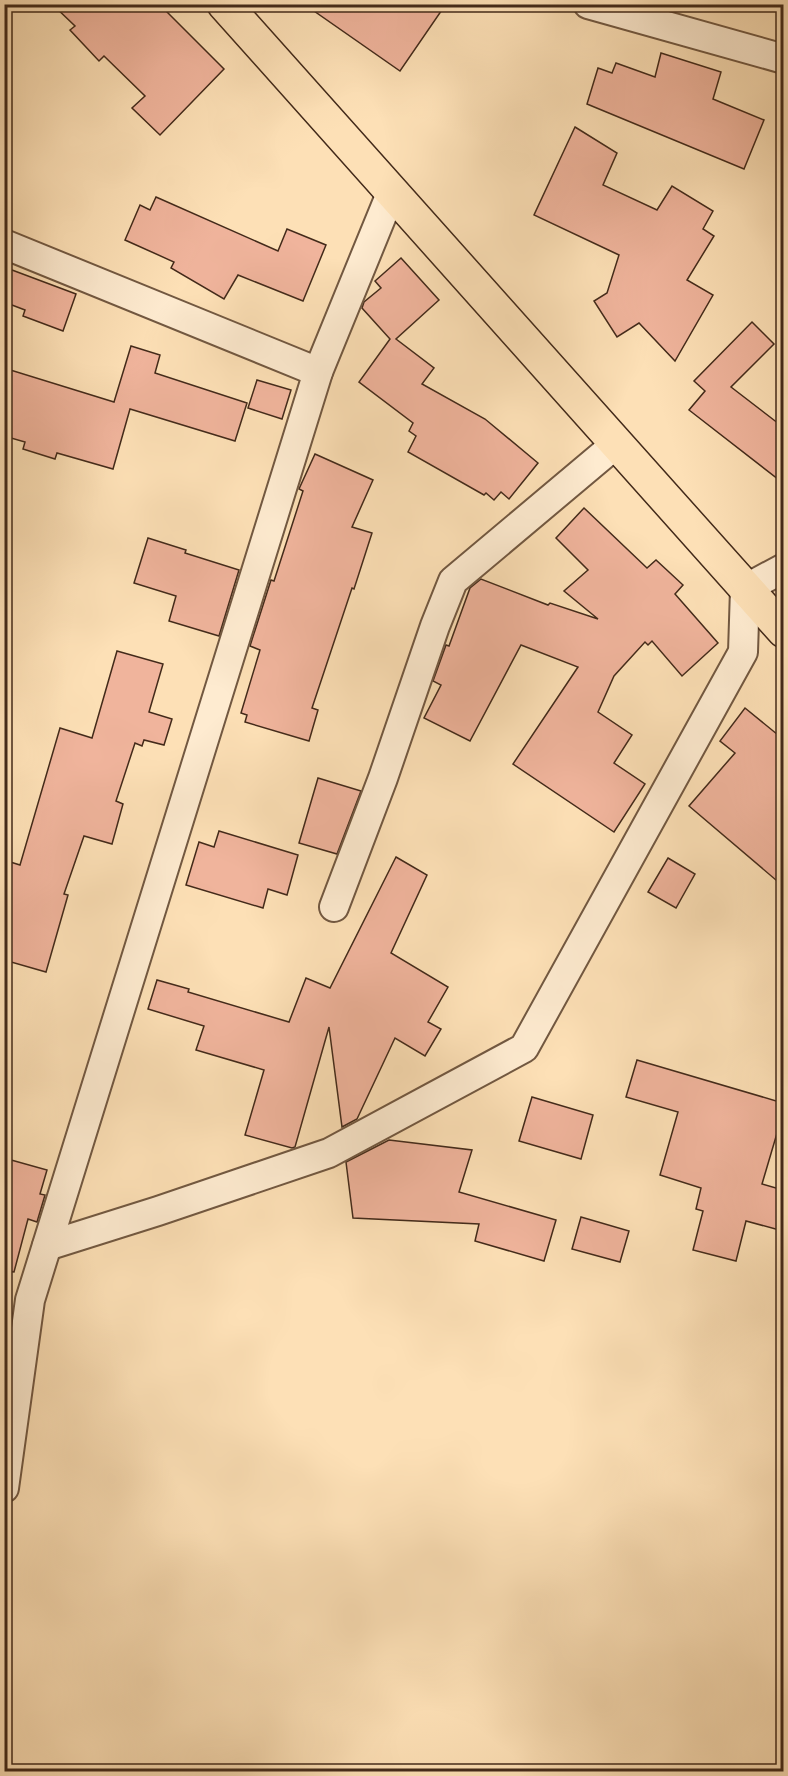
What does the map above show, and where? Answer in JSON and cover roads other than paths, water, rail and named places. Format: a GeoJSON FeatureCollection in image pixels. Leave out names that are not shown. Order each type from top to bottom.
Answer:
{"type":"FeatureCollection","features":[{"type":"Feature","properties":{"kind":"main road"},"geometry":{"type":"LineString","coordinates":[[224,4],[783,631]]}},
{"type":"Feature","properties":{"kind":"street"},"geometry":{"type":"LineString","coordinates":[[588,4],[783,59]]}},
{"type":"Feature","properties":{"kind":"street"},"geometry":{"type":"LineString","coordinates":[[4,1488],[30,1300],[318,372],[392,192]]}},
{"type":"Feature","properties":{"kind":"street"},"geometry":{"type":"LineString","coordinates":[[4,244],[318,372]]}},
{"type":"Feature","properties":{"kind":"street"},"geometry":{"type":"LineString","coordinates":[[334,907],[453,581],[616,444]]}},
{"type":"Feature","properties":{"kind":"street"},"geometry":{"type":"LineString","coordinates":[[47,1246],[158,1212],[329,1153],[524,1047],[743,652],[745,589],[783,568]]}}]}
